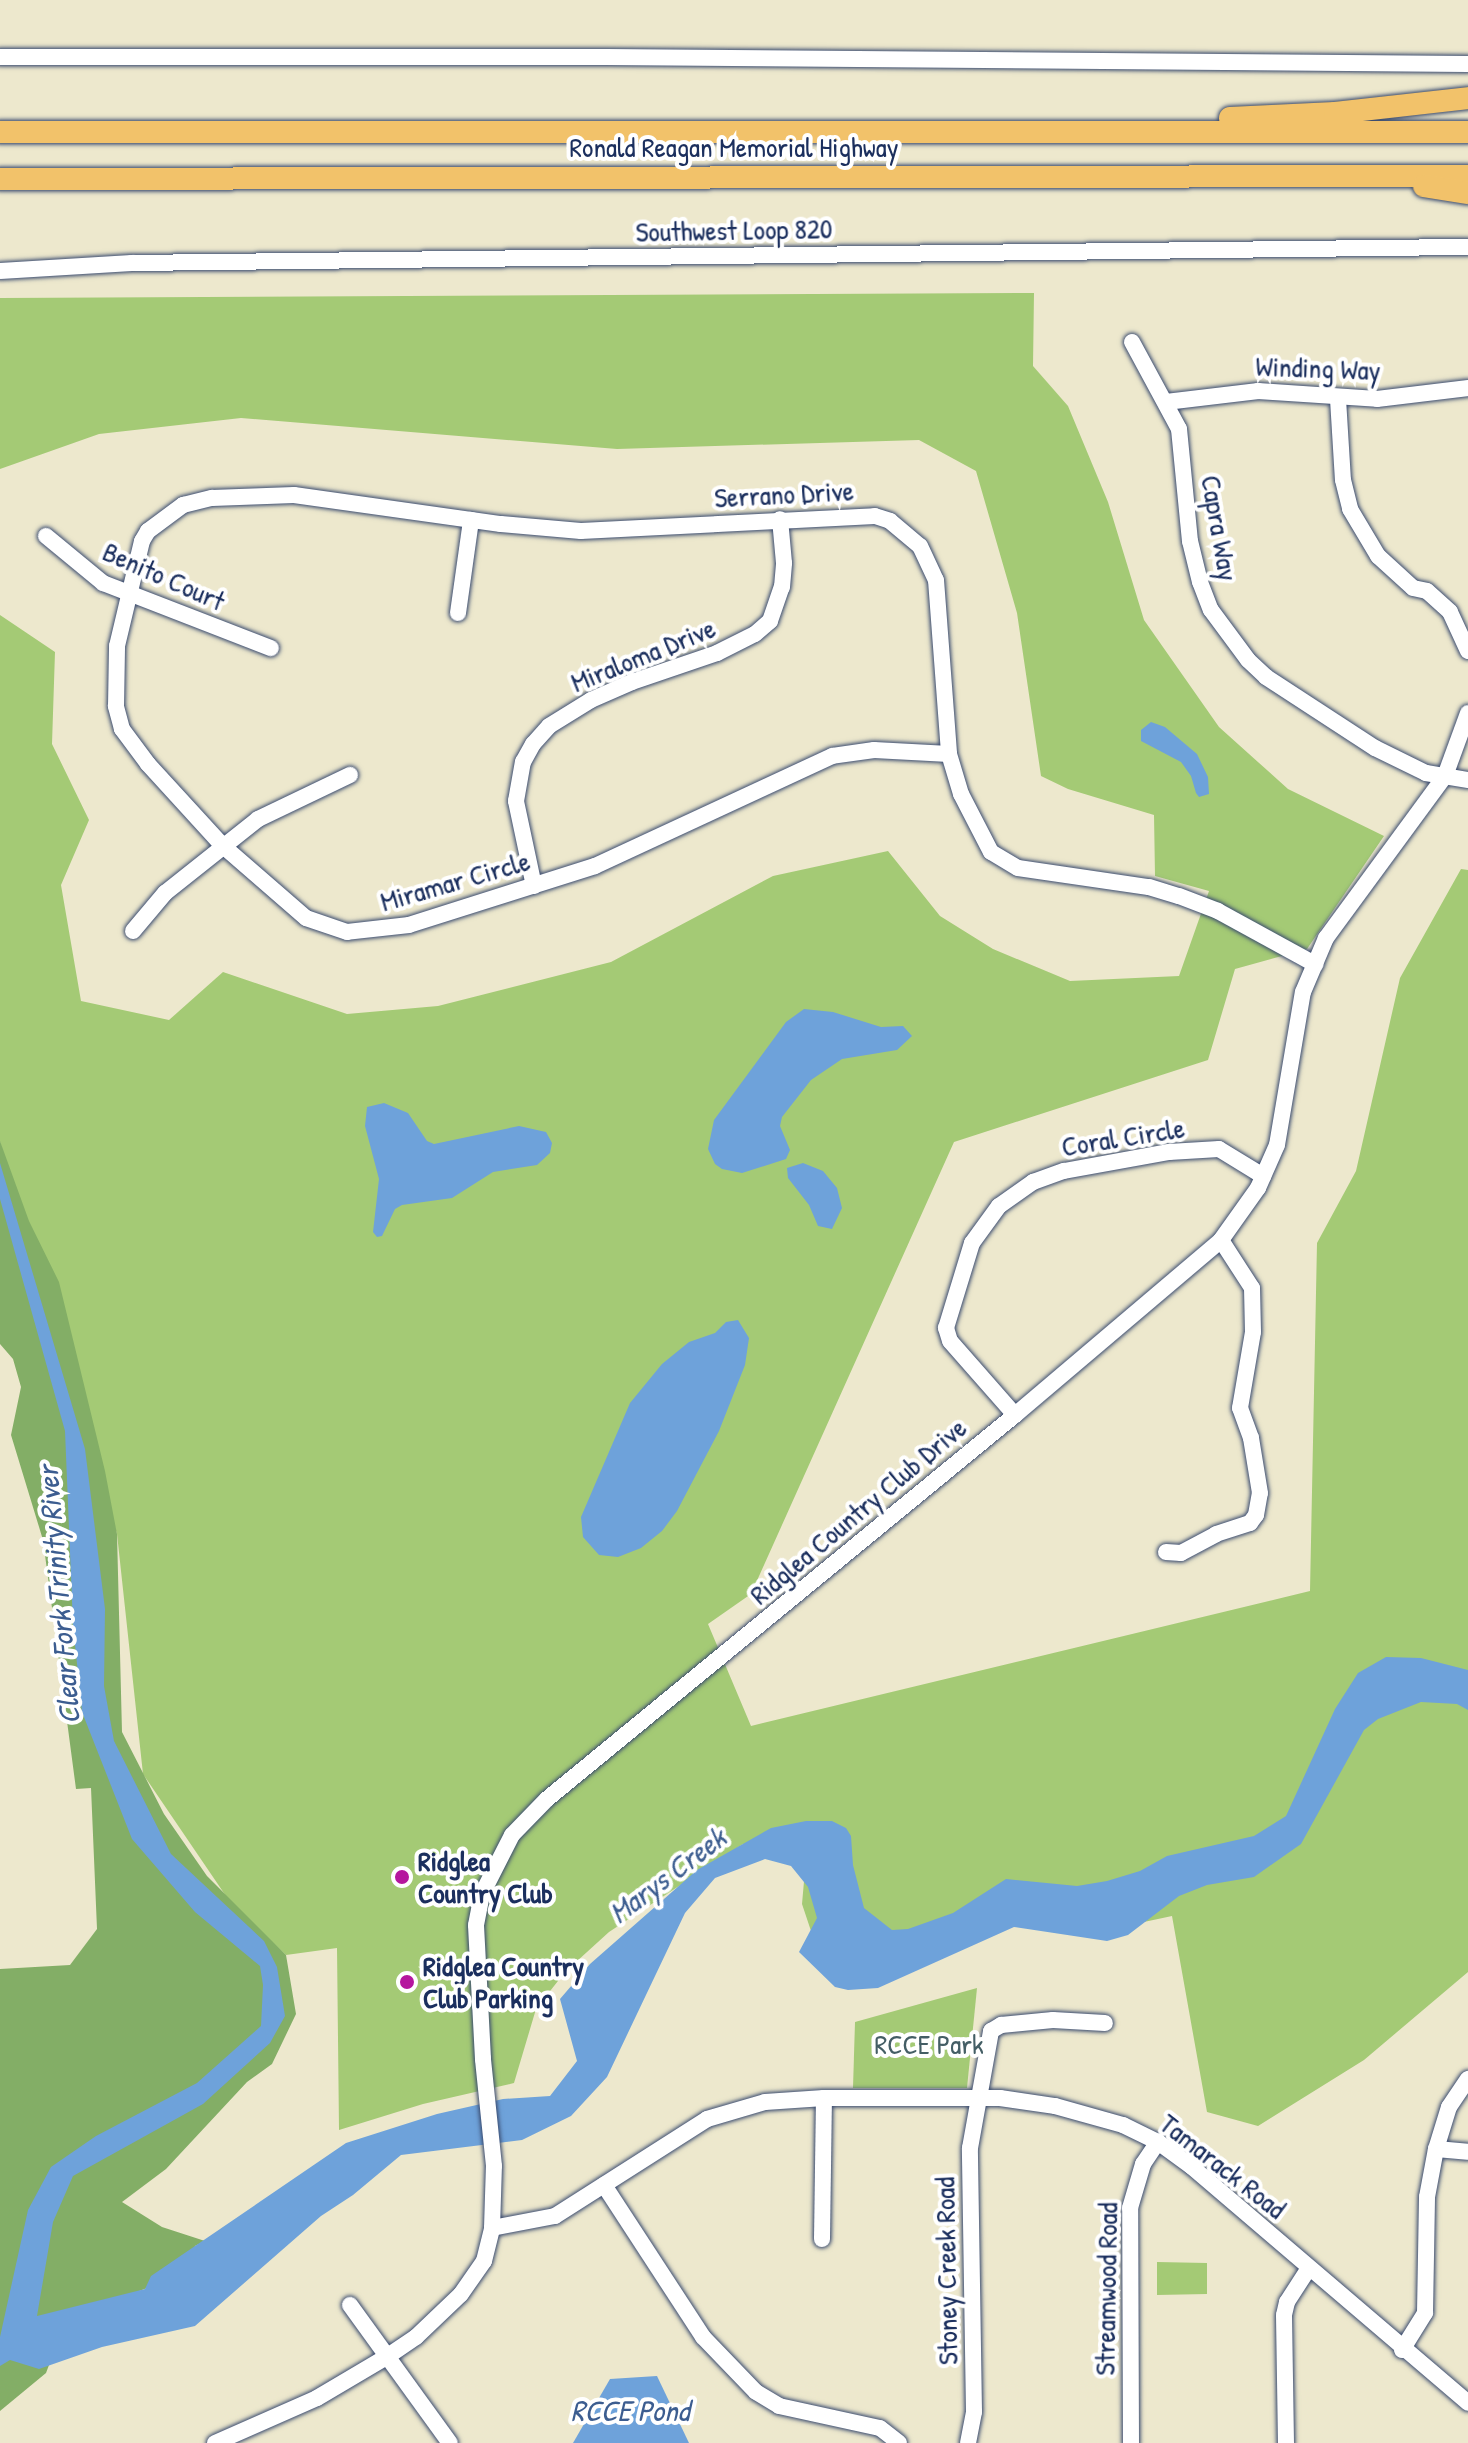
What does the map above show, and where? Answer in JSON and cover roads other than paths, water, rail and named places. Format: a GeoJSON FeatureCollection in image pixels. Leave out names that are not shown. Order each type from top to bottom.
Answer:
{"type":"FeatureCollection","features":[{"type":"Feature","properties":{"kind":"highway"},"geometry":{"type":"LineString","coordinates":[[989,132],[1011,120],[1190,120],[1335,113],[1468,98]]}},
{"type":"Feature","properties":{"kind":"highway","name":"Ronald Reagan Memorial Highway"},"geometry":{"type":"LineString","coordinates":[[0,132],[1468,132]]}},
{"type":"Feature","properties":{"kind":"highway","name":"Ronald Reagan Memorial Highway"},"geometry":{"type":"LineString","coordinates":[[0,179],[1468,176]]}},
{"type":"Feature","properties":{"kind":"highway"},"geometry":{"type":"LineString","coordinates":[[1383,177],[1468,193]]}},
{"type":"Feature","properties":{"kind":"street"},"geometry":{"type":"LineString","coordinates":[[0,57],[606,57],[1468,64]]}},
{"type":"Feature","properties":{"kind":"street","name":"Southwest Loop 820"},"geometry":{"type":"LineString","coordinates":[[0,271],[132,263],[1468,247]]}},
{"type":"Feature","properties":{"kind":"street","name":"Capra Way"},"geometry":{"type":"LineString","coordinates":[[1132,342],[1166,402],[1181,440],[1190,541],[1200,582],[1211,610],[1248,660],[1266,677],[1375,748],[1426,773],[1468,780]]}},
{"type":"Feature","properties":{"kind":"street","name":"Winding Way"},"geometry":{"type":"LineString","coordinates":[[1166,402],[1229,392],[1377,399],[1468,388]]}},
{"type":"Feature","properties":{"kind":"street"},"geometry":{"type":"LineString","coordinates":[[1338,399],[1343,480],[1350,509],[1378,556],[1413,588],[1427,591],[1450,612],[1468,651]]}},
{"type":"Feature","properties":{"kind":"street","name":"Serrano Drive"},"geometry":{"type":"LineString","coordinates":[[129,594],[142,541],[148,531],[183,505],[212,498],[294,495],[471,520],[581,531],[875,516],[890,521],[920,546],[932,571],[940,600],[949,754],[961,794],[983,842],[1007,863],[1149,887],[1179,896],[1218,911],[1315,964]]}},
{"type":"Feature","properties":{"kind":"street","name":"Miraloma Drive"},"geometry":{"type":"LineString","coordinates":[[534,886],[516,801],[523,762],[533,744],[549,726],[591,700],[632,682],[717,653],[755,634],[770,621],[782,587],[784,563],[780,519]]}},
{"type":"Feature","properties":{"kind":"street"},"geometry":{"type":"LineString","coordinates":[[458,613],[471,520]]}},
{"type":"Feature","properties":{"kind":"street","name":"Benito Court"},"geometry":{"type":"LineString","coordinates":[[46,536],[103,583],[271,648]]}},
{"type":"Feature","properties":{"kind":"street","name":"Miramar Circle"},"geometry":{"type":"LineString","coordinates":[[129,594],[117,646],[114,693],[122,729],[148,764],[222,845],[306,918],[347,932],[409,925],[595,866],[832,756],[874,750],[949,754]]}},
{"type":"Feature","properties":{"kind":"street","name":"Ridglea Country Club Drive"},"geometry":{"type":"LineString","coordinates":[[215,2443],[254,2436],[388,2356],[416,2337],[461,2294],[484,2261],[492,2228],[494,2166],[483,2059],[478,1909],[500,1855],[523,1821],[1015,1415],[1221,1240],[1263,1176],[1284,1120],[1303,992],[1326,938],[1445,776],[1459,746],[1468,713]]}},
{"type":"Feature","properties":{"kind":"street"},"geometry":{"type":"LineString","coordinates":[[133,931],[165,893],[258,819],[350,775]]}},
{"type":"Feature","properties":{"kind":"street","name":"Coral Circle"},"geometry":{"type":"LineString","coordinates":[[1015,1415],[950,1341],[946,1328],[972,1243],[999,1206],[1033,1182],[1064,1171],[1169,1152],[1219,1149],[1263,1176]]}},
{"type":"Feature","properties":{"kind":"street"},"geometry":{"type":"LineString","coordinates":[[1166,1552],[1181,1553],[1216,1534],[1250,1523],[1260,1493],[1251,1438],[1240,1408],[1253,1332],[1252,1288],[1221,1240]]}},
{"type":"Feature","properties":{"kind":"street","name":"Stoney Creek Road"},"geometry":{"type":"LineString","coordinates":[[968,2443],[974,2412],[970,2148],[991,2031],[1001,2025],[1053,2020],[1105,2023]]}},
{"type":"Feature","properties":{"kind":"street"},"geometry":{"type":"LineString","coordinates":[[1402,2350],[1425,2313],[1427,2197],[1436,2149],[1449,2107],[1468,2079]]}},
{"type":"Feature","properties":{"kind":"street"},"geometry":{"type":"LineString","coordinates":[[822,2239],[824,2098]]}},
{"type":"Feature","properties":{"kind":"street","name":"Tamarack Road"},"geometry":{"type":"LineString","coordinates":[[492,2228],[555,2216],[707,2119],[765,2102],[824,2098],[978,2098],[1014,2100],[1093,2114],[1158,2142],[1192,2167],[1402,2350],[1468,2403]]}},
{"type":"Feature","properties":{"kind":"street","name":"Streamwood Road"},"geometry":{"type":"LineString","coordinates":[[1131,2443],[1130,2208],[1143,2164],[1158,2142]]}},
{"type":"Feature","properties":{"kind":"street"},"geometry":{"type":"LineString","coordinates":[[1436,2149],[1468,2152]]}},
{"type":"Feature","properties":{"kind":"street"},"geometry":{"type":"LineString","coordinates":[[604,2185],[703,2337],[756,2392],[779,2406],[880,2428],[899,2443]]}},
{"type":"Feature","properties":{"kind":"street"},"geometry":{"type":"LineString","coordinates":[[1286,2443],[1284,2315],[1287,2302],[1309,2268]]}},
{"type":"Feature","properties":{"kind":"street"},"geometry":{"type":"LineString","coordinates":[[350,2305],[450,2443]]}},
{"type":"Feature","properties":{"kind":"water"},"geometry":{"type":"Polygon","coordinates":[[[1151,722],[1165,727],[1197,754],[1208,777],[1209,794],[1199,797],[1191,776],[1181,762],[1141,741],[1141,730],[1151,722]]]}},
{"type":"Feature","properties":{"kind":"water"},"geometry":{"type":"Polygon","coordinates":[[[804,1009],[833,1012],[881,1027],[903,1026],[912,1036],[897,1050],[842,1059],[811,1080],[782,1117],[780,1126],[790,1150],[786,1159],[742,1173],[722,1169],[715,1164],[708,1149],[714,1120],[786,1022],[804,1009]]]}},
{"type":"Feature","properties":{"kind":"water"},"geometry":{"type":"Polygon","coordinates":[[[384,1103],[408,1113],[427,1141],[434,1144],[519,1126],[546,1132],[552,1143],[550,1153],[537,1165],[493,1172],[452,1198],[402,1205],[395,1209],[382,1236],[377,1237],[373,1232],[379,1179],[365,1126],[367,1107],[384,1103]]]}},
{"type":"Feature","properties":{"kind":"water"},"geometry":{"type":"Polygon","coordinates":[[[0,1163],[85,1449],[105,1609],[104,1686],[114,1741],[171,1854],[264,1941],[277,1967],[285,2016],[270,2043],[203,2104],[73,2176],[53,2222],[37,2316],[145,2289],[151,2276],[346,2143],[437,2114],[503,2099],[550,2096],[577,2061],[560,1999],[590,1964],[697,1870],[771,1828],[806,1821],[832,1821],[846,1828],[851,1836],[853,1865],[864,1908],[892,1930],[908,1929],[953,1913],[1006,1879],[1077,1886],[1107,1881],[1140,1871],[1167,1856],[1254,1836],[1286,1816],[1335,1709],[1358,1673],[1386,1657],[1421,1658],[1468,1670],[1468,1710],[1457,1704],[1421,1702],[1378,1719],[1364,1730],[1301,1844],[1254,1877],[1207,1885],[1179,1896],[1128,1935],[1107,1941],[1014,1927],[878,1988],[848,1990],[835,1987],[799,1952],[817,1918],[808,1887],[791,1866],[765,1859],[715,1878],[685,1913],[607,2077],[571,2116],[522,2140],[401,2155],[353,2195],[321,2216],[195,2326],[102,2347],[39,2369],[10,2360],[0,2366],[0,2337],[28,2210],[51,2167],[96,2136],[197,2083],[261,2026],[263,1985],[260,1966],[195,1912],[132,1839],[82,1712],[73,1625],[65,1431],[0,1199],[0,1163]]]}},
{"type":"Feature","properties":{"kind":"water"},"geometry":{"type":"Polygon","coordinates":[[[803,1163],[823,1171],[837,1188],[842,1208],[832,1229],[818,1226],[809,1205],[788,1178],[787,1168],[803,1163]]]}},
{"type":"Feature","properties":{"kind":"water"},"geometry":{"type":"Polygon","coordinates":[[[738,1320],[749,1338],[745,1365],[719,1431],[677,1511],[662,1531],[641,1548],[618,1557],[599,1555],[583,1537],[581,1517],[630,1403],[662,1364],[689,1342],[715,1333],[726,1322],[738,1320]]]}},
{"type":"Feature","properties":{"kind":"water","name":"RCCE Pond"},"geometry":{"type":"Polygon","coordinates":[[[657,2376],[689,2443],[573,2443],[610,2379],[657,2376]]]}},
{"type":"Feature","properties":{"kind":"place","name":"Ridglea Country Club"},"geometry":{"type":"Point","coordinates":[402,1877]}},
{"type":"Feature","properties":{"kind":"place","name":"Ridglea Country Club Parking"},"geometry":{"type":"Point","coordinates":[407,1982]}},
{"type":"Feature","properties":{"kind":"water label","name":"Clear Fork Trinity River"},"geometry":{"type":"Point","coordinates":[58,1595]}},
{"type":"Feature","properties":{"kind":"water label","name":"Marys Creek"},"geometry":{"type":"Point","coordinates":[667,1875]}},
{"type":"Feature","properties":{"kind":"park label","name":"RCCE Park"},"geometry":{"type":"Point","coordinates":[929,2044]}}]}
